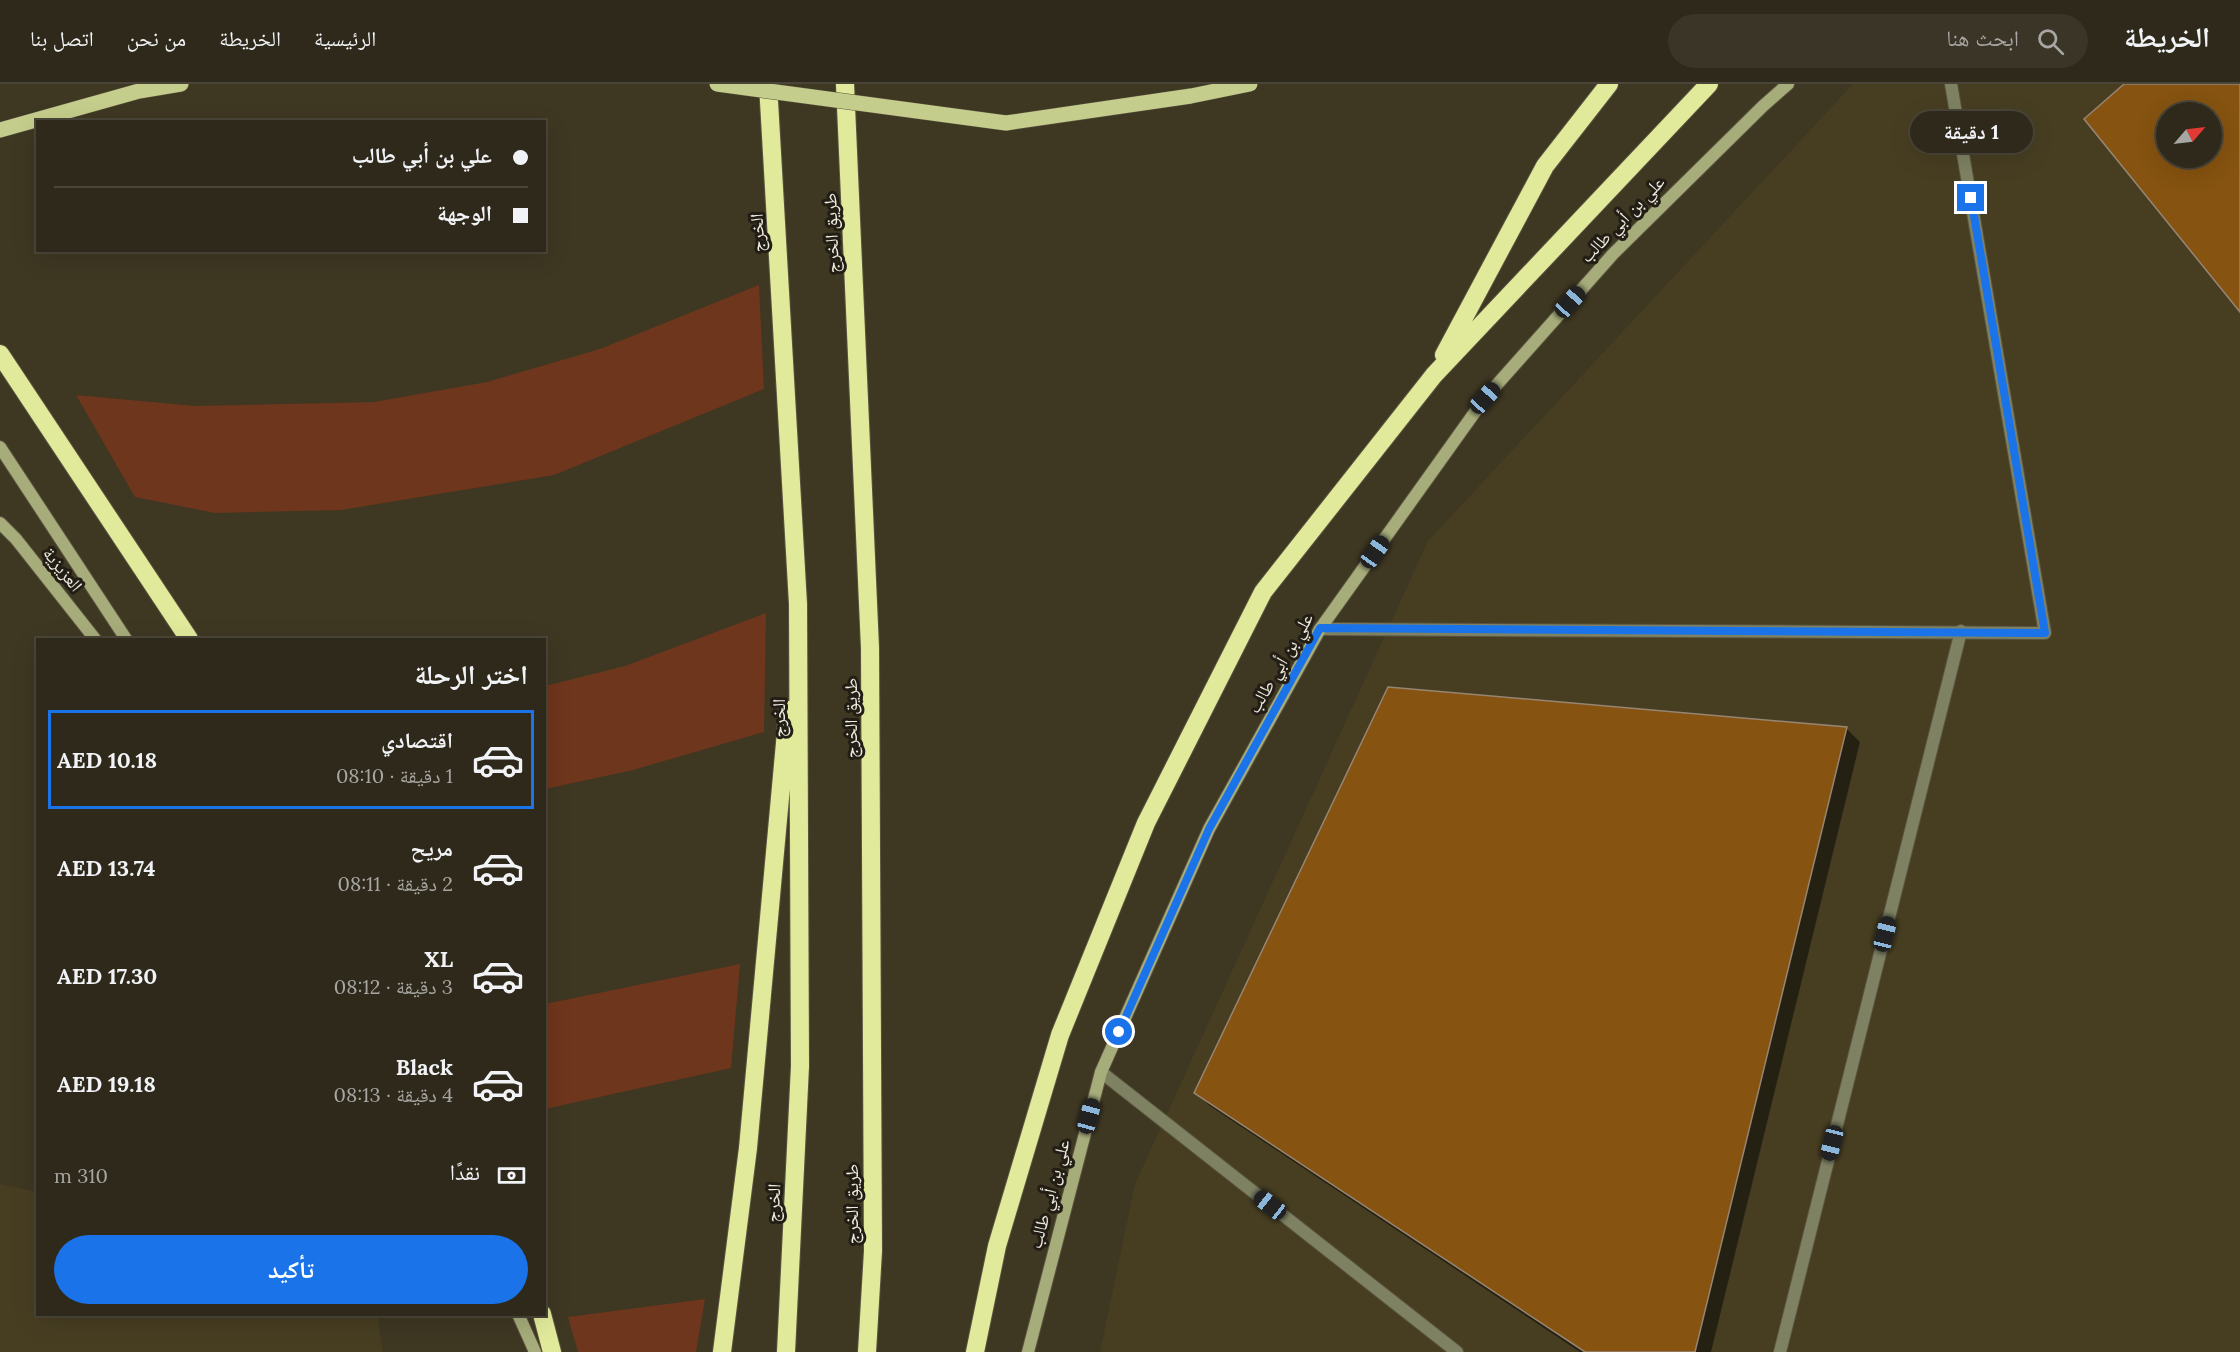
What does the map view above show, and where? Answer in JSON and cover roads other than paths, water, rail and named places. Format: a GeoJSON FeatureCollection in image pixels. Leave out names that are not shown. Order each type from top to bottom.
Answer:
{"type":"FeatureCollection","features":[{"type":"Feature","properties":{"kind":"highway","name":"الخرج"},"geometry":{"type":"LineString","coordinates":[[768,84],[798,604],[800,1066],[786,1352]]}},
{"type":"Feature","properties":{"kind":"highway","name":"طريق الخرج"},"geometry":{"type":"LineString","coordinates":[[845,84],[870,648],[873,1251],[867,1352]]}},
{"type":"Feature","properties":{"kind":"highway"},"geometry":{"type":"LineString","coordinates":[[1434,375],[1545,166],[1609,84]]}},
{"type":"Feature","properties":{"kind":"highway"},"geometry":{"type":"LineString","coordinates":[[975,1352],[997,1246],[1060,1035],[1146,823],[1263,591],[1434,375],[1709,84]]}},
{"type":"Feature","properties":{"kind":"highway"},"geometry":{"type":"LineString","coordinates":[[0,354],[188,638]]}},
{"type":"Feature","properties":{"kind":"highway"},"geometry":{"type":"LineString","coordinates":[[722,1352],[748,1148],[798,604]]}},
{"type":"Feature","properties":{"kind":"highway"},"geometry":{"type":"LineString","coordinates":[[543,1316],[552,1352]]}},
{"type":"Feature","properties":{"kind":"main road"},"geometry":{"type":"LineString","coordinates":[[0,130],[139,91],[181,84]]}},
{"type":"Feature","properties":{"kind":"main road"},"geometry":{"type":"LineString","coordinates":[[717,84],[1006,123],[1191,96],[1250,84]]}},
{"type":"Feature","properties":{"kind":"street","name":"علي بن أبي طالب"},"geometry":{"type":"LineString","coordinates":[[1028,1352],[1101,1072],[1209,829],[1320,628],[1485,398],[1612,254],[1788,84]]}},
{"type":"Feature","properties":{"kind":"street"},"geometry":{"type":"LineString","coordinates":[[1320,628],[2045,633],[1951,84]]}},
{"type":"Feature","properties":{"kind":"street"},"geometry":{"type":"LineString","coordinates":[[0,447],[125,638]]}},
{"type":"Feature","properties":{"kind":"street","name":"العزيزية"},"geometry":{"type":"LineString","coordinates":[[0,523],[16,539],[94,638]]}},
{"type":"Feature","properties":{"kind":"street"},"geometry":{"type":"LineString","coordinates":[[1780,1352],[1961,632]]}},
{"type":"Feature","properties":{"kind":"street"},"geometry":{"type":"LineString","coordinates":[[1101,1072],[1457,1352]]}},
{"type":"Feature","properties":{"kind":"street"},"geometry":{"type":"LineString","coordinates":[[519,1316],[535,1352]]}}]}
